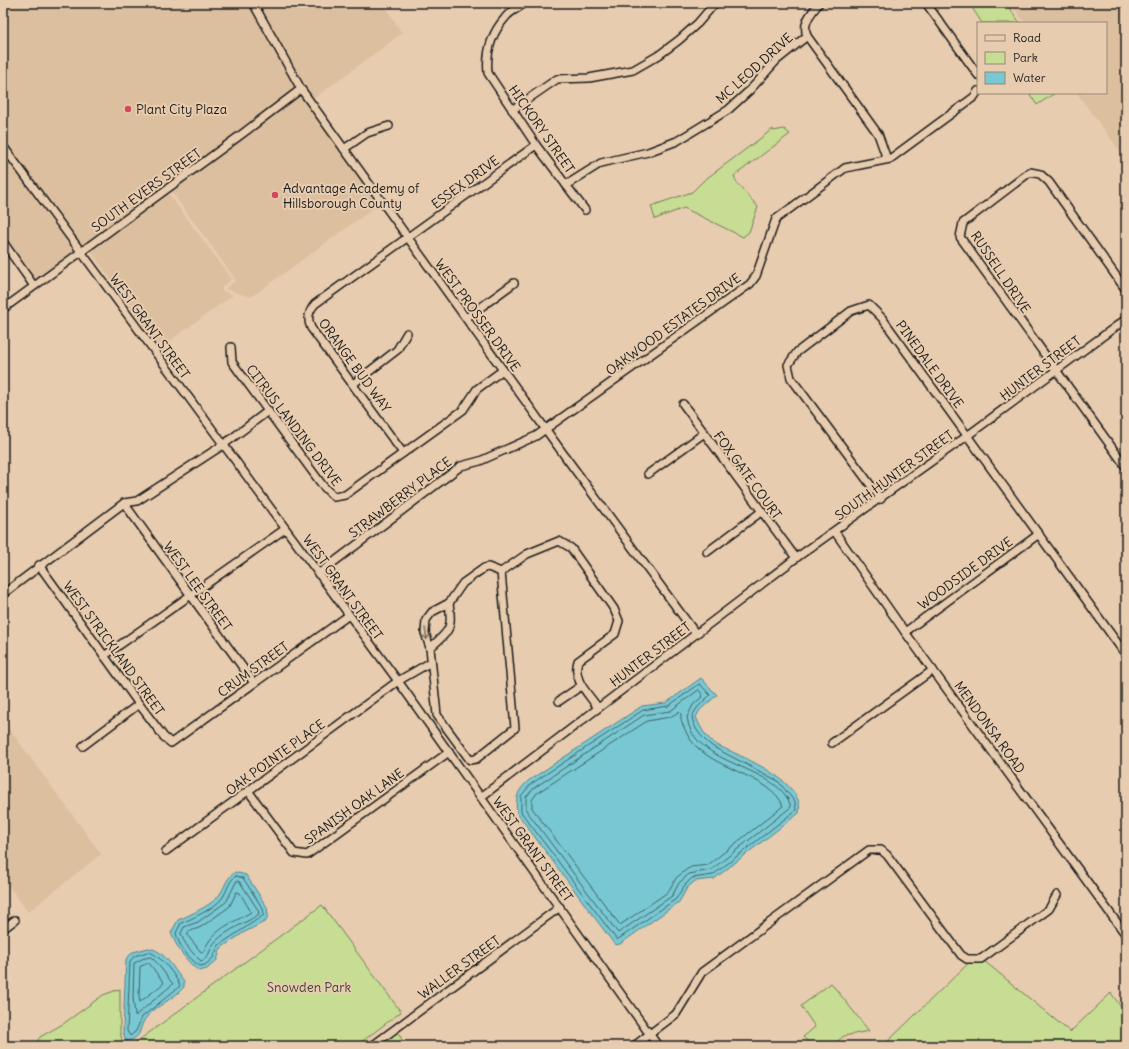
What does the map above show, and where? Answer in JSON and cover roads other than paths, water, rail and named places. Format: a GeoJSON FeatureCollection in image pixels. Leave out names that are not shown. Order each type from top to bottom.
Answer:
{"type":"FeatureCollection","features":[{"type":"Feature","properties":{"kind":"street","name":"WEST PROSSER DRIVE"},"geometry":{"type":"LineString","coordinates":[[253,3],[301,89],[545,430],[696,634]]}},
{"type":"Feature","properties":{"kind":"street","name":"HICKORY STREET"},"geometry":{"type":"LineString","coordinates":[[525,3],[505,17],[490,44],[486,59],[488,73],[536,145],[585,210]]}},
{"type":"Feature","properties":{"kind":"street"},"geometry":{"type":"LineString","coordinates":[[512,110],[557,79],[589,78],[633,70],[659,56],[679,40],[698,23],[715,3]]}},
{"type":"Feature","properties":{"kind":"street"},"geometry":{"type":"LineString","coordinates":[[819,3],[806,21],[804,29],[807,36],[878,134],[887,159]]}},
{"type":"Feature","properties":{"kind":"street"},"geometry":{"type":"LineString","coordinates":[[926,3],[977,74]]}},
{"type":"Feature","properties":{"kind":"street","name":"MC LEOD DRIVE"},"geometry":{"type":"LineString","coordinates":[[566,185],[601,163],[648,152],[677,141],[728,110],[750,90],[777,60],[807,36]]}},
{"type":"Feature","properties":{"kind":"street","name":"SOUTH EVERS STREET"},"geometry":{"type":"LineString","coordinates":[[3,308],[242,134],[301,89]]}},
{"type":"Feature","properties":{"kind":"street","name":"OAKWOOD ESTATES DRIVE"},"geometry":{"type":"LineString","coordinates":[[545,430],[750,284],[756,276],[776,219],[845,168],[887,159],[898,153],[974,97],[977,92]]}},
{"type":"Feature","properties":{"kind":"street"},"geometry":{"type":"LineString","coordinates":[[344,149],[367,133],[389,126]]}},
{"type":"Feature","properties":{"kind":"street","name":"ESSEX DRIVE"},"geometry":{"type":"LineString","coordinates":[[408,238],[536,145]]}},
{"type":"Feature","properties":{"kind":"street","name":"WEST GRANT STREET"},"geometry":{"type":"LineString","coordinates":[[3,146],[449,752],[658,1046]]}},
{"type":"Feature","properties":{"kind":"street","name":"RUSSELL DRIVE"},"geometry":{"type":"LineString","coordinates":[[1126,290],[1049,182],[1040,174],[1030,172],[963,223],[960,237],[1126,467]]}},
{"type":"Feature","properties":{"kind":"street","name":"ORANGE BUD WAY"},"geometry":{"type":"LineString","coordinates":[[403,453],[308,322],[310,310],[408,238]]}},
{"type":"Feature","properties":{"kind":"street"},"geometry":{"type":"LineString","coordinates":[[3,242],[34,286]]}},
{"type":"Feature","properties":{"kind":"street"},"geometry":{"type":"LineString","coordinates":[[466,318],[514,283]]}},
{"type":"Feature","properties":{"kind":"street","name":"PINEDALE DRIVE"},"geometry":{"type":"LineString","coordinates":[[881,499],[791,378],[788,365],[797,352],[851,311],[870,306],[882,318],[1126,654]]}},
{"type":"Feature","properties":{"kind":"street","name":"HUNTER STREET"},"geometry":{"type":"LineString","coordinates":[[967,436],[1126,319]]}},
{"type":"Feature","properties":{"kind":"street"},"geometry":{"type":"LineString","coordinates":[[353,384],[397,350],[407,333]]}},
{"type":"Feature","properties":{"kind":"street","name":"CITRUS LANDING DRIVE"},"geometry":{"type":"LineString","coordinates":[[231,347],[232,362],[323,486],[334,496],[346,495],[463,410],[477,389],[503,370]]}},
{"type":"Feature","properties":{"kind":"street","name":"FOX GATE COURT"},"geometry":{"type":"LineString","coordinates":[[683,404],[703,434],[796,558]]}},
{"type":"Feature","properties":{"kind":"street"},"geometry":{"type":"LineString","coordinates":[[3,594],[39,565],[124,503],[137,501],[223,445],[268,411]]}},
{"type":"Feature","properties":{"kind":"street","name":"STRAWBERRY PLACE"},"geometry":{"type":"LineString","coordinates":[[318,574],[461,466],[526,441],[545,430]]}},
{"type":"Feature","properties":{"kind":"street"},"geometry":{"type":"LineString","coordinates":[[648,474],[703,434]]}},
{"type":"Feature","properties":{"kind":"street","name":"SOUTH HUNTER STREET"},"geometry":{"type":"LineString","coordinates":[[835,532],[967,436]]}},
{"type":"Feature","properties":{"kind":"street","name":"WEST LEE STREET"},"geometry":{"type":"LineString","coordinates":[[124,503],[254,683]]}},
{"type":"Feature","properties":{"kind":"street"},"geometry":{"type":"LineString","coordinates":[[707,552],[761,512]]}},
{"type":"Feature","properties":{"kind":"street"},"geometry":{"type":"LineString","coordinates":[[104,656],[285,529]]}},
{"type":"Feature","properties":{"kind":"street","name":"HUNTER STREET"},"geometry":{"type":"LineString","coordinates":[[481,797],[796,558],[835,532]]}},
{"type":"Feature","properties":{"kind":"street","name":"MENDONSA ROAD"},"geometry":{"type":"LineString","coordinates":[[835,532],[905,632],[1126,935]]}},
{"type":"Feature","properties":{"kind":"street","name":"WOODSIDE DRIVE"},"geometry":{"type":"LineString","coordinates":[[905,632],[1039,534]]}},
{"type":"Feature","properties":{"kind":"street"},"geometry":{"type":"LineString","coordinates":[[501,572],[527,554],[552,543],[559,541],[571,548],[614,609],[619,621],[615,634],[578,661],[576,674],[582,686],[598,708]]}},
{"type":"Feature","properties":{"kind":"street","name":"WEST STRICKLAND STREET"},"geometry":{"type":"LineString","coordinates":[[39,565],[139,704],[164,737],[171,743]]}},
{"type":"Feature","properties":{"kind":"street"},"geometry":{"type":"LineString","coordinates":[[488,567],[501,572],[514,730],[476,759],[468,759],[438,719],[434,701],[430,648],[425,633],[426,620],[432,612],[449,604],[463,583],[484,568],[488,567]]}},
{"type":"Feature","properties":{"kind":"street"},"geometry":{"type":"LineString","coordinates":[[430,648],[446,634],[452,622],[449,604]]}},
{"type":"Feature","properties":{"kind":"street","name":"CRUM STREET"},"geometry":{"type":"LineString","coordinates":[[171,743],[349,615]]}},
{"type":"Feature","properties":{"kind":"street","name":"OAK POINTE PLACE"},"geometry":{"type":"LineString","coordinates":[[166,851],[398,682],[431,662]]}},
{"type":"Feature","properties":{"kind":"street"},"geometry":{"type":"LineString","coordinates":[[832,743],[933,670]]}},
{"type":"Feature","properties":{"kind":"street"},"geometry":{"type":"LineString","coordinates":[[559,701],[582,686]]}},
{"type":"Feature","properties":{"kind":"street"},"geometry":{"type":"LineString","coordinates":[[82,746],[139,704]]}},
{"type":"Feature","properties":{"kind":"street","name":"SPANISH OAK LANE"},"geometry":{"type":"LineString","coordinates":[[249,792],[294,853],[307,855],[449,752]]}},
{"type":"Feature","properties":{"kind":"street"},"geometry":{"type":"LineString","coordinates":[[634,1046],[676,1014],[702,972],[869,850],[881,850],[887,855],[961,955],[967,959],[981,959],[1049,909],[1057,895]]}},
{"type":"Feature","properties":{"kind":"street","name":"WALLER STREET"},"geometry":{"type":"LineString","coordinates":[[372,1046],[560,908]]}},
{"type":"Feature","properties":{"kind":"street"},"geometry":{"type":"LineString","coordinates":[[3,929],[15,920]]}},
{"type":"Feature","properties":{"kind":"water"},"geometry":{"type":"Polygon","coordinates":[[[701,678],[717,695],[700,710],[696,717],[704,733],[717,745],[755,763],[782,780],[792,790],[798,801],[799,813],[714,879],[695,881],[687,888],[679,902],[620,944],[615,945],[517,813],[516,804],[519,792],[528,781],[642,706],[666,703],[701,678]]]}},
{"type":"Feature","properties":{"kind":"water"},"geometry":{"type":"Polygon","coordinates":[[[235,872],[246,875],[267,907],[268,916],[266,921],[243,933],[221,948],[217,960],[207,969],[199,971],[182,954],[171,933],[178,920],[188,916],[217,898],[227,880],[235,872]]]}},
{"type":"Feature","properties":{"kind":"water"},"geometry":{"type":"Polygon","coordinates":[[[148,948],[159,952],[169,961],[184,982],[184,987],[149,1014],[143,1023],[138,1036],[126,1041],[123,1032],[126,959],[133,952],[148,948]]]}},
{"type":"Feature","properties":{"kind":"place","name":"Plant City Plaza"},"geometry":{"type":"Point","coordinates":[128,109]}},
{"type":"Feature","properties":{"kind":"place","name":"Advantage Academy of Hillsborough County"},"geometry":{"type":"Point","coordinates":[275,195]}},
{"type":"Feature","properties":{"kind":"park label","name":"Snowden Park"},"geometry":{"type":"Point","coordinates":[309,987]}}]}
